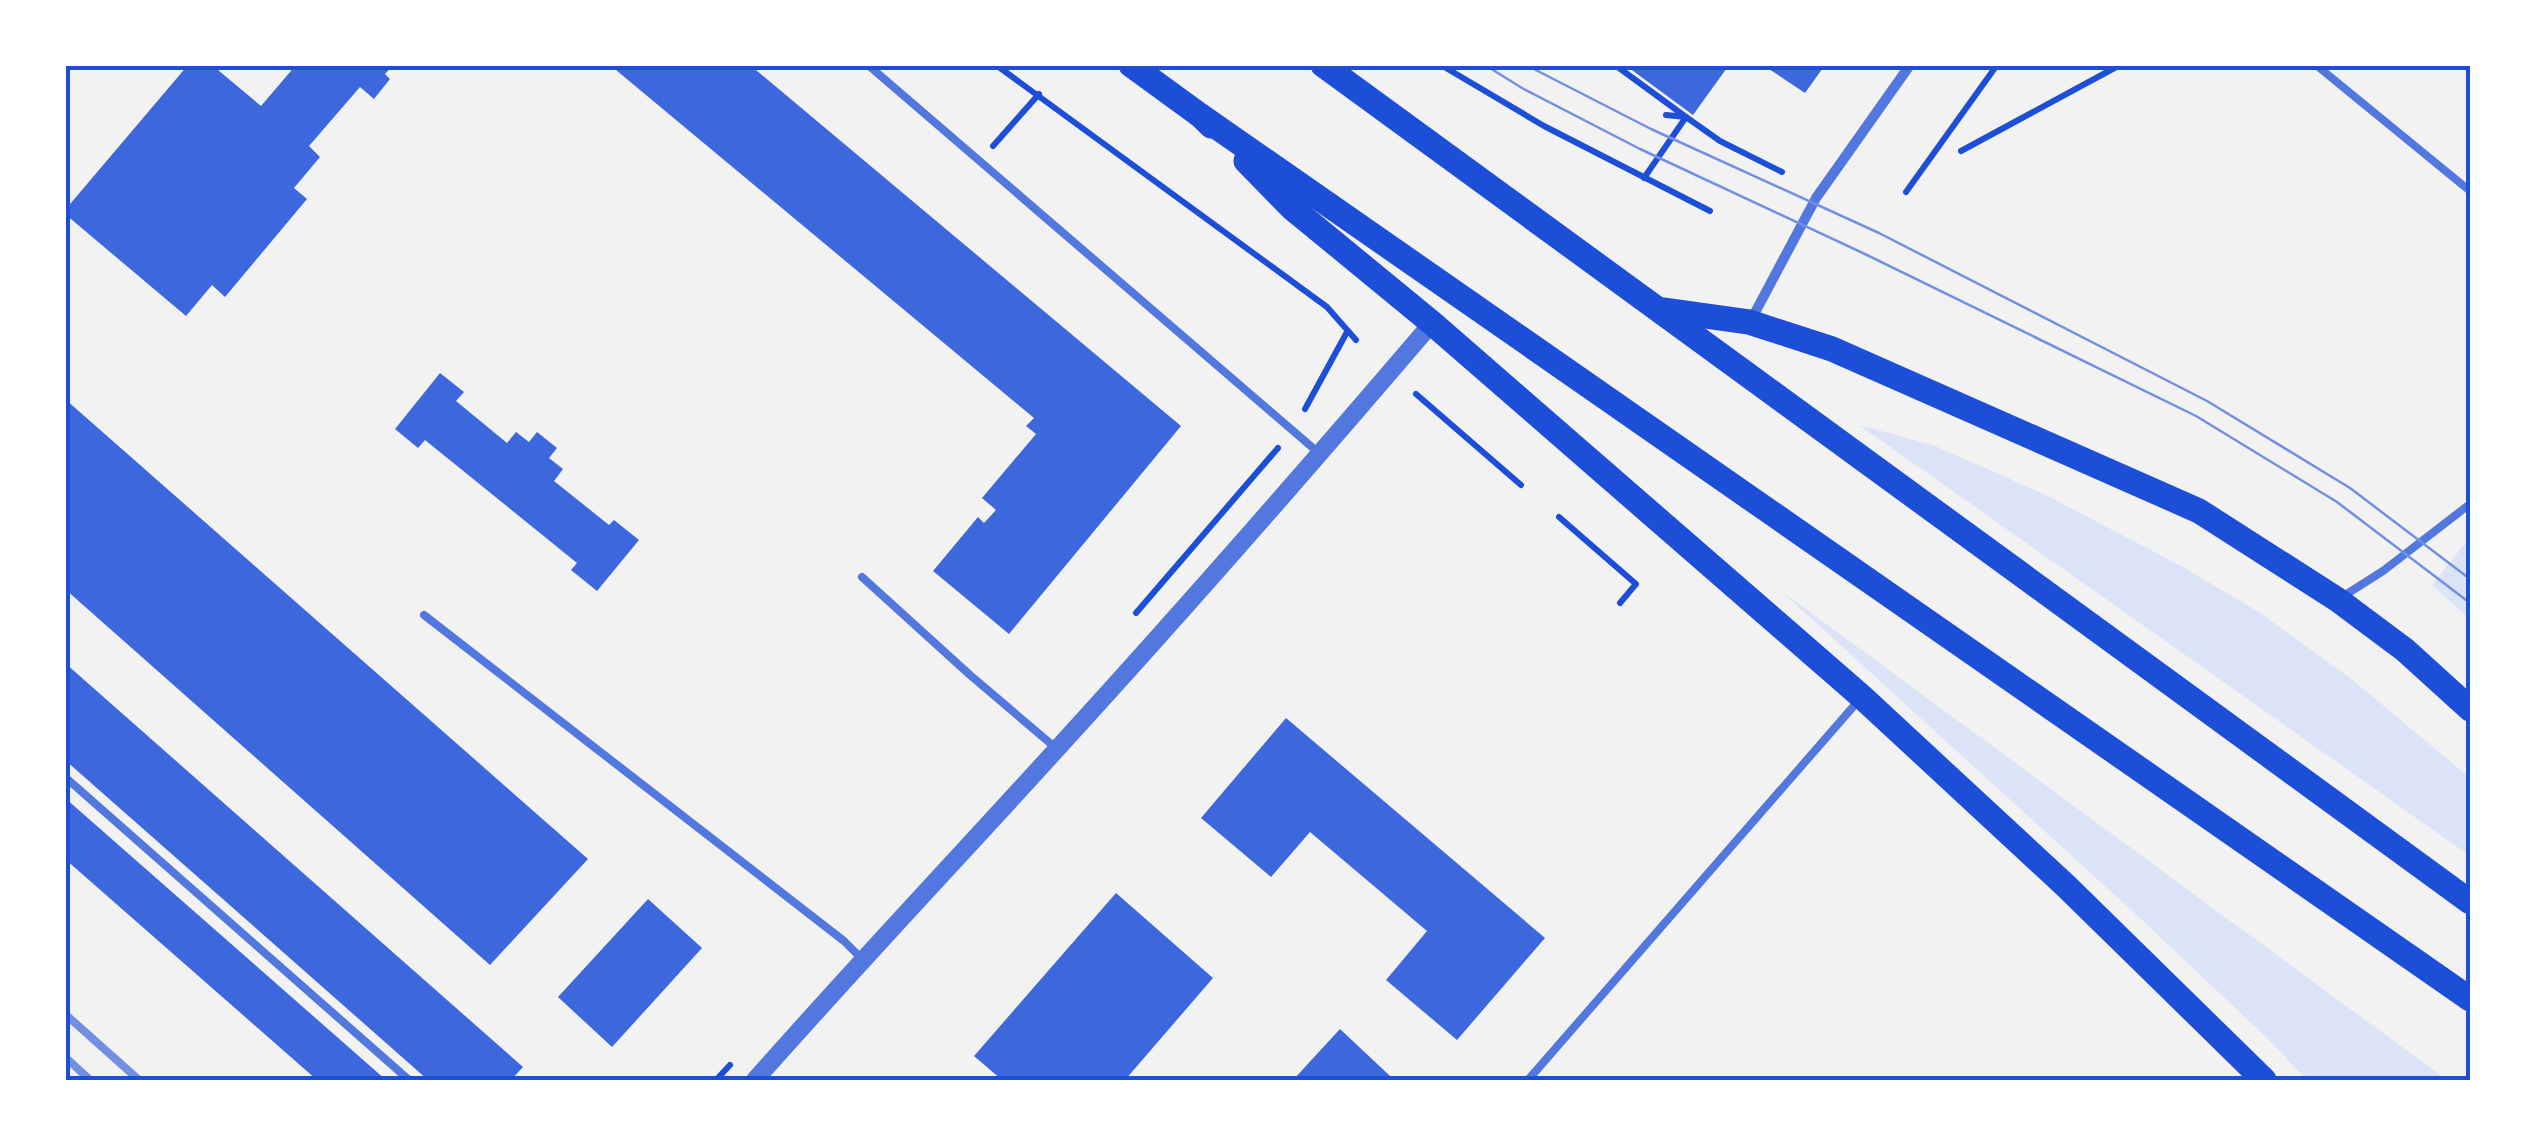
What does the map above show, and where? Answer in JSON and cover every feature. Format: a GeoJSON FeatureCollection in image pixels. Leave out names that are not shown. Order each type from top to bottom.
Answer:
{"type":"FeatureCollection","features":[{"type":"Feature","properties":{"kind":"main road"},"geometry":{"type":"LineString","coordinates":[[1132,65],[2470,998]]}},
{"type":"Feature","properties":{"kind":"main road"},"geometry":{"type":"LineString","coordinates":[[1323,65],[2470,902]]}},
{"type":"Feature","properties":{"kind":"main road"},"geometry":{"type":"LineString","coordinates":[[1201,116],[1292,208],[1432,323],[1862,697],[2066,886],[2264,1080]]}},
{"type":"Feature","properties":{"kind":"main road"},"geometry":{"type":"LineString","coordinates":[[1658,309],[1749,322],[1832,349],[2199,511],[2338,600],[2405,650],[2470,709]]}},
{"type":"Feature","properties":{"kind":"street"},"geometry":{"type":"LineString","coordinates":[[1749,322],[1816,198],[1910,65]]}},
{"type":"Feature","properties":{"kind":"street"},"geometry":{"type":"LineString","coordinates":[[755,1080],[1056,750],[1432,323]]}},
{"type":"Feature","properties":{"kind":"lane"},"geometry":{"type":"LineString","coordinates":[[868,65],[1320,454]]}},
{"type":"Feature","properties":{"kind":"lane"},"geometry":{"type":"LineString","coordinates":[[2316,65],[2470,192]]}},
{"type":"Feature","properties":{"kind":"lane"},"geometry":{"type":"LineString","coordinates":[[2338,600],[2384,571],[2470,504]]}},
{"type":"Feature","properties":{"kind":"lane"},"geometry":{"type":"LineString","coordinates":[[862,577],[1056,750]]}},
{"type":"Feature","properties":{"kind":"lane"},"geometry":{"type":"LineString","coordinates":[[424,615],[844,940],[862,959]]}},
{"type":"Feature","properties":{"kind":"lane"},"geometry":{"type":"LineString","coordinates":[[1528,1080],[1862,697]]}},
{"type":"Feature","properties":{"kind":"lane"},"geometry":{"type":"LineString","coordinates":[[65,778],[410,1080]]}},
{"type":"Feature","properties":{"kind":"path"},"geometry":{"type":"LineString","coordinates":[[996,65],[1327,308],[1356,340]]}},
{"type":"Feature","properties":{"kind":"path"},"geometry":{"type":"LineString","coordinates":[[1441,65],[1544,126],[1710,211]]}},
{"type":"Feature","properties":{"kind":"path"},"geometry":{"type":"LineString","coordinates":[[1615,65],[1720,140],[1782,172]]}},
{"type":"Feature","properties":{"kind":"path"},"geometry":{"type":"LineString","coordinates":[[1906,192],[1997,65]]}},
{"type":"Feature","properties":{"kind":"path"},"geometry":{"type":"LineString","coordinates":[[1961,151],[2120,65]]}},
{"type":"Feature","properties":{"kind":"path"},"geometry":{"type":"LineString","coordinates":[[1014,123],[1039,94]]}},
{"type":"Feature","properties":{"kind":"path"},"geometry":{"type":"LineString","coordinates":[[1666,115],[1686,117]]}},
{"type":"Feature","properties":{"kind":"path"},"geometry":{"type":"LineString","coordinates":[[1644,178],[1686,117]]}},
{"type":"Feature","properties":{"kind":"path"},"geometry":{"type":"LineString","coordinates":[[1416,394],[1522,485]]}},
{"type":"Feature","properties":{"kind":"path"},"geometry":{"type":"LineString","coordinates":[[1560,518],[1636,584],[1620,603]]}},
{"type":"Feature","properties":{"kind":"shaded area"},"geometry":{"type":"Polygon","coordinates":[[[1859,425],[1933,445],[2046,495],[2259,612],[2354,681],[2470,778],[2470,856],[1859,425]]]}},
{"type":"Feature","properties":{"kind":"shaded area"},"geometry":{"type":"Polygon","coordinates":[[[2470,537],[2470,619],[2432,585],[2470,537]]]}},
{"type":"Feature","properties":{"kind":"shaded area"},"geometry":{"type":"Polygon","coordinates":[[[1780,590],[2447,1080],[2307,1080],[2142,920],[1780,590]]]}},
{"type":"Feature","properties":{"kind":"building"},"geometry":{"type":"Polygon","coordinates":[[[188,65],[212,65],[261,106],[296,65],[393,65],[385,74],[390,79],[374,99],[360,87],[309,146],[320,157],[294,188],[307,199],[225,297],[212,285],[186,316],[65,214],[65,210],[188,65]]]}},
{"type":"Feature","properties":{"kind":"building"},"geometry":{"type":"Polygon","coordinates":[[[610,65],[750,65],[1181,426],[1009,634],[933,571],[978,517],[984,523],[996,510],[982,498],[1036,434],[1026,426],[1034,418],[610,65]]]}},
{"type":"Feature","properties":{"kind":"building"},"geometry":{"type":"Polygon","coordinates":[[[1625,65],[1729,65],[1693,115],[1625,65]]]}},
{"type":"Feature","properties":{"kind":"building"},"geometry":{"type":"Polygon","coordinates":[[[1763,65],[1825,65],[1805,93],[1763,65]]]}},
{"type":"Feature","properties":{"kind":"building"},"geometry":{"type":"Polygon","coordinates":[[[440,373],[464,392],[456,401],[507,443],[516,432],[529,442],[537,432],[557,448],[549,458],[563,469],[554,481],[609,525],[614,520],[639,540],[597,591],[571,570],[577,563],[425,440],[418,448],[395,429],[440,373]]]}},
{"type":"Feature","properties":{"kind":"building"},"geometry":{"type":"Polygon","coordinates":[[[65,399],[588,859],[490,965],[65,589],[65,399]]]}},
{"type":"Feature","properties":{"kind":"building"},"geometry":{"type":"Polygon","coordinates":[[[65,663],[523,1067],[511,1080],[428,1080],[65,760],[65,663]]]}},
{"type":"Feature","properties":{"kind":"building"},"geometry":{"type":"Polygon","coordinates":[[[1286,718],[1545,938],[1457,1040],[1386,980],[1427,931],[1310,832],[1271,877],[1201,818],[1286,718]]]}},
{"type":"Feature","properties":{"kind":"building"},"geometry":{"type":"Polygon","coordinates":[[[65,798],[386,1080],[317,1080],[65,859],[65,798]]]}},
{"type":"Feature","properties":{"kind":"building"},"geometry":{"type":"Polygon","coordinates":[[[1116,893],[1213,978],[1125,1080],[1002,1080],[974,1056],[1116,893]]]}},
{"type":"Feature","properties":{"kind":"building"},"geometry":{"type":"Polygon","coordinates":[[[648,899],[702,948],[612,1047],[558,997],[648,899]]]}},
{"type":"Feature","properties":{"kind":"building"},"geometry":{"type":"Polygon","coordinates":[[[1340,1029],[1390,1076],[1386,1080],[1293,1080],[1340,1029]]]}},
{"type":"Feature","properties":{"kind":"tram line"},"geometry":{"type":"LineString","coordinates":[[1485,65],[1640,149],[2196,416],[2337,502],[2470,603]]}},
{"type":"Feature","properties":{"kind":"tram line"},"geometry":{"type":"LineString","coordinates":[[1526,65],[1651,129],[1879,233],[2207,401],[2350,488],[2470,579]]}},
{"type":"Feature","properties":{"kind":"railway"},"geometry":{"type":"LineString","coordinates":[[65,1014],[139,1080]]}},
{"type":"Feature","properties":{"kind":"railway"},"geometry":{"type":"LineString","coordinates":[[65,1057],[90,1080]]}}]}
